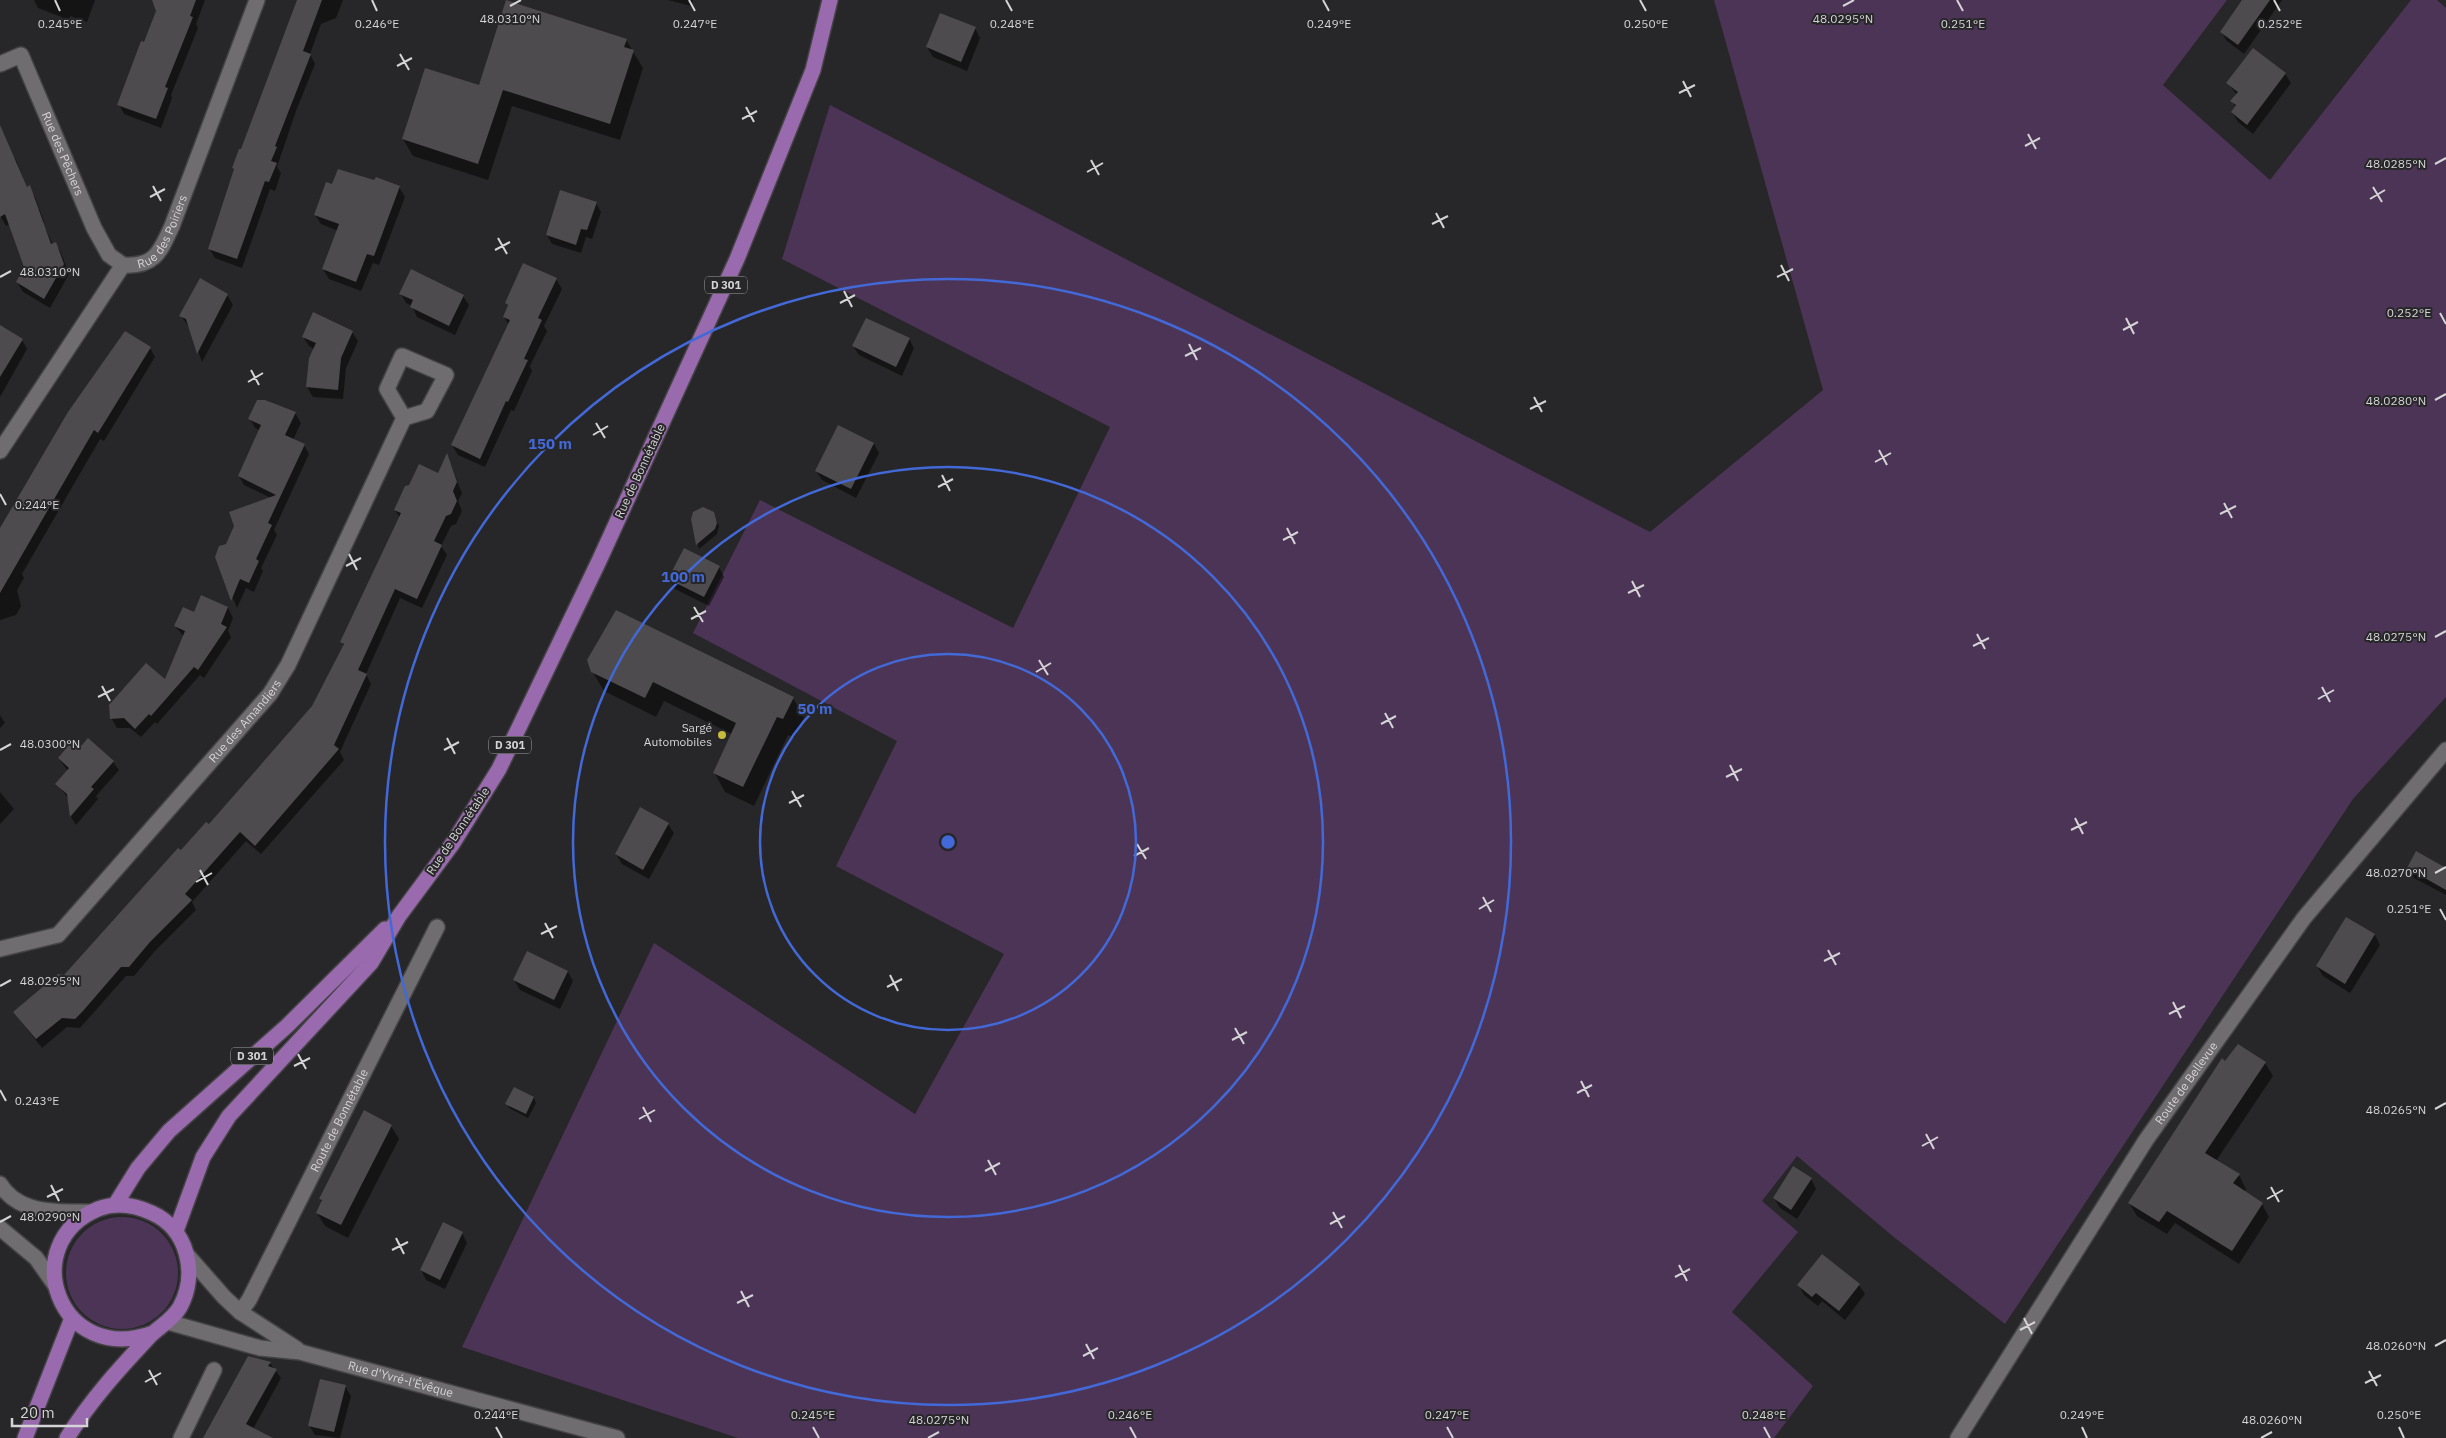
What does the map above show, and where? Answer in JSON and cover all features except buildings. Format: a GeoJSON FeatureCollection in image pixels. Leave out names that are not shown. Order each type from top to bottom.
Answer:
{"type":"FeatureCollection","features":[{"type":"Feature","properties":{"kind":"main road","name":"Rue de Bonnétable"},"geometry":{"type":"LineString","coordinates":[[398,916],[453,843],[499,769],[599,561],[737,259],[813,70],[830,0]]}},
{"type":"Feature","properties":{"kind":"main road","name":"D 301"},"geometry":{"type":"LineString","coordinates":[[115,1205],[138,1168],[170,1131],[287,1026],[398,916]]}},
{"type":"Feature","properties":{"kind":"main road","name":"D 301"},"geometry":{"type":"LineString","coordinates":[[176,1231],[203,1157],[229,1116],[263,1076],[370,963],[398,916]]}},
{"type":"Feature","properties":{"kind":"main road"},"geometry":{"type":"LineString","coordinates":[[67,1438],[83,1413],[112,1376],[152,1333],[168,1322],[179,1308],[187,1291],[189,1274],[188,1256],[176,1231],[159,1216],[138,1207],[115,1205],[91,1212],[77,1222],[65,1235],[58,1250],[54,1267],[55,1285],[61,1303],[72,1318],[85,1330],[101,1337],[118,1340],[136,1339],[152,1333]]}},
{"type":"Feature","properties":{"kind":"main road"},"geometry":{"type":"LineString","coordinates":[[25,1438],[72,1318]]}},
{"type":"Feature","properties":{"kind":"street","name":"Rue des Poiriers"},"geometry":{"type":"LineString","coordinates":[[0,451],[123,265],[136,266],[151,261],[161,250],[172,226],[257,0]]}},
{"type":"Feature","properties":{"kind":"street","name":"Rue des Pêchers"},"geometry":{"type":"LineString","coordinates":[[0,64],[21,55],[94,228],[109,255],[123,265]]}},
{"type":"Feature","properties":{"kind":"street","name":"Rue des Amandiers"},"geometry":{"type":"LineString","coordinates":[[0,949],[58,935],[270,694],[288,665],[404,418]]}},
{"type":"Feature","properties":{"kind":"street","name":"Route de Bellevue"},"geometry":{"type":"LineString","coordinates":[[1958,1438],[2146,1140],[2304,918],[2446,750]]}},
{"type":"Feature","properties":{"kind":"street","name":"Route de Bonnétable"},"geometry":{"type":"LineString","coordinates":[[240,1312],[249,1300],[437,927]]}},
{"type":"Feature","properties":{"kind":"street"},"geometry":{"type":"LineString","coordinates":[[0,1184],[23,1205],[60,1212],[91,1212]]}},
{"type":"Feature","properties":{"kind":"street"},"geometry":{"type":"LineString","coordinates":[[0,1228],[36,1258],[55,1285]]}},
{"type":"Feature","properties":{"kind":"street"},"geometry":{"type":"LineString","coordinates":[[188,1256],[224,1297],[240,1312],[300,1352]]}},
{"type":"Feature","properties":{"kind":"street"},"geometry":{"type":"LineString","coordinates":[[168,1322],[260,1348],[300,1352]]}},
{"type":"Feature","properties":{"kind":"street","name":"Rue d'Yvré-l'Évêque"},"geometry":{"type":"LineString","coordinates":[[300,1352],[617,1438]]}},
{"type":"Feature","properties":{"kind":"street"},"geometry":{"type":"LineString","coordinates":[[181,1438],[214,1370]]}},
{"type":"Feature","properties":{"kind":"shaded area"},"geometry":{"type":"Polygon","coordinates":[[[1714,0],[2227,0],[2163,85],[2270,180],[2411,0],[2437,0],[2446,8],[2446,697],[2353,799],[2005,1324],[1895,1238],[1797,1156],[1762,1201],[1798,1232],[1732,1312],[1813,1386],[1774,1438],[738,1438],[462,1347],[654,943],[915,1114],[1004,954],[836,866],[897,741],[693,633],[760,500],[1013,628],[1110,427],[782,259],[830,105],[1650,532],[1823,390],[1714,0]]]}},
{"type":"Feature","properties":{"kind":"shaded area"},"geometry":{"type":"Polygon","coordinates":[[[122,1217],[143,1221],[162,1233],[174,1252],[178,1273],[174,1294],[162,1313],[143,1325],[122,1329],[101,1325],[82,1313],[70,1294],[66,1273],[70,1252],[82,1233],[101,1221],[122,1217]]]}},
{"type":"Feature","properties":{"kind":"place","name":"Sargé Automobiles"},"geometry":{"type":"Point","coordinates":[722,735]}}]}
